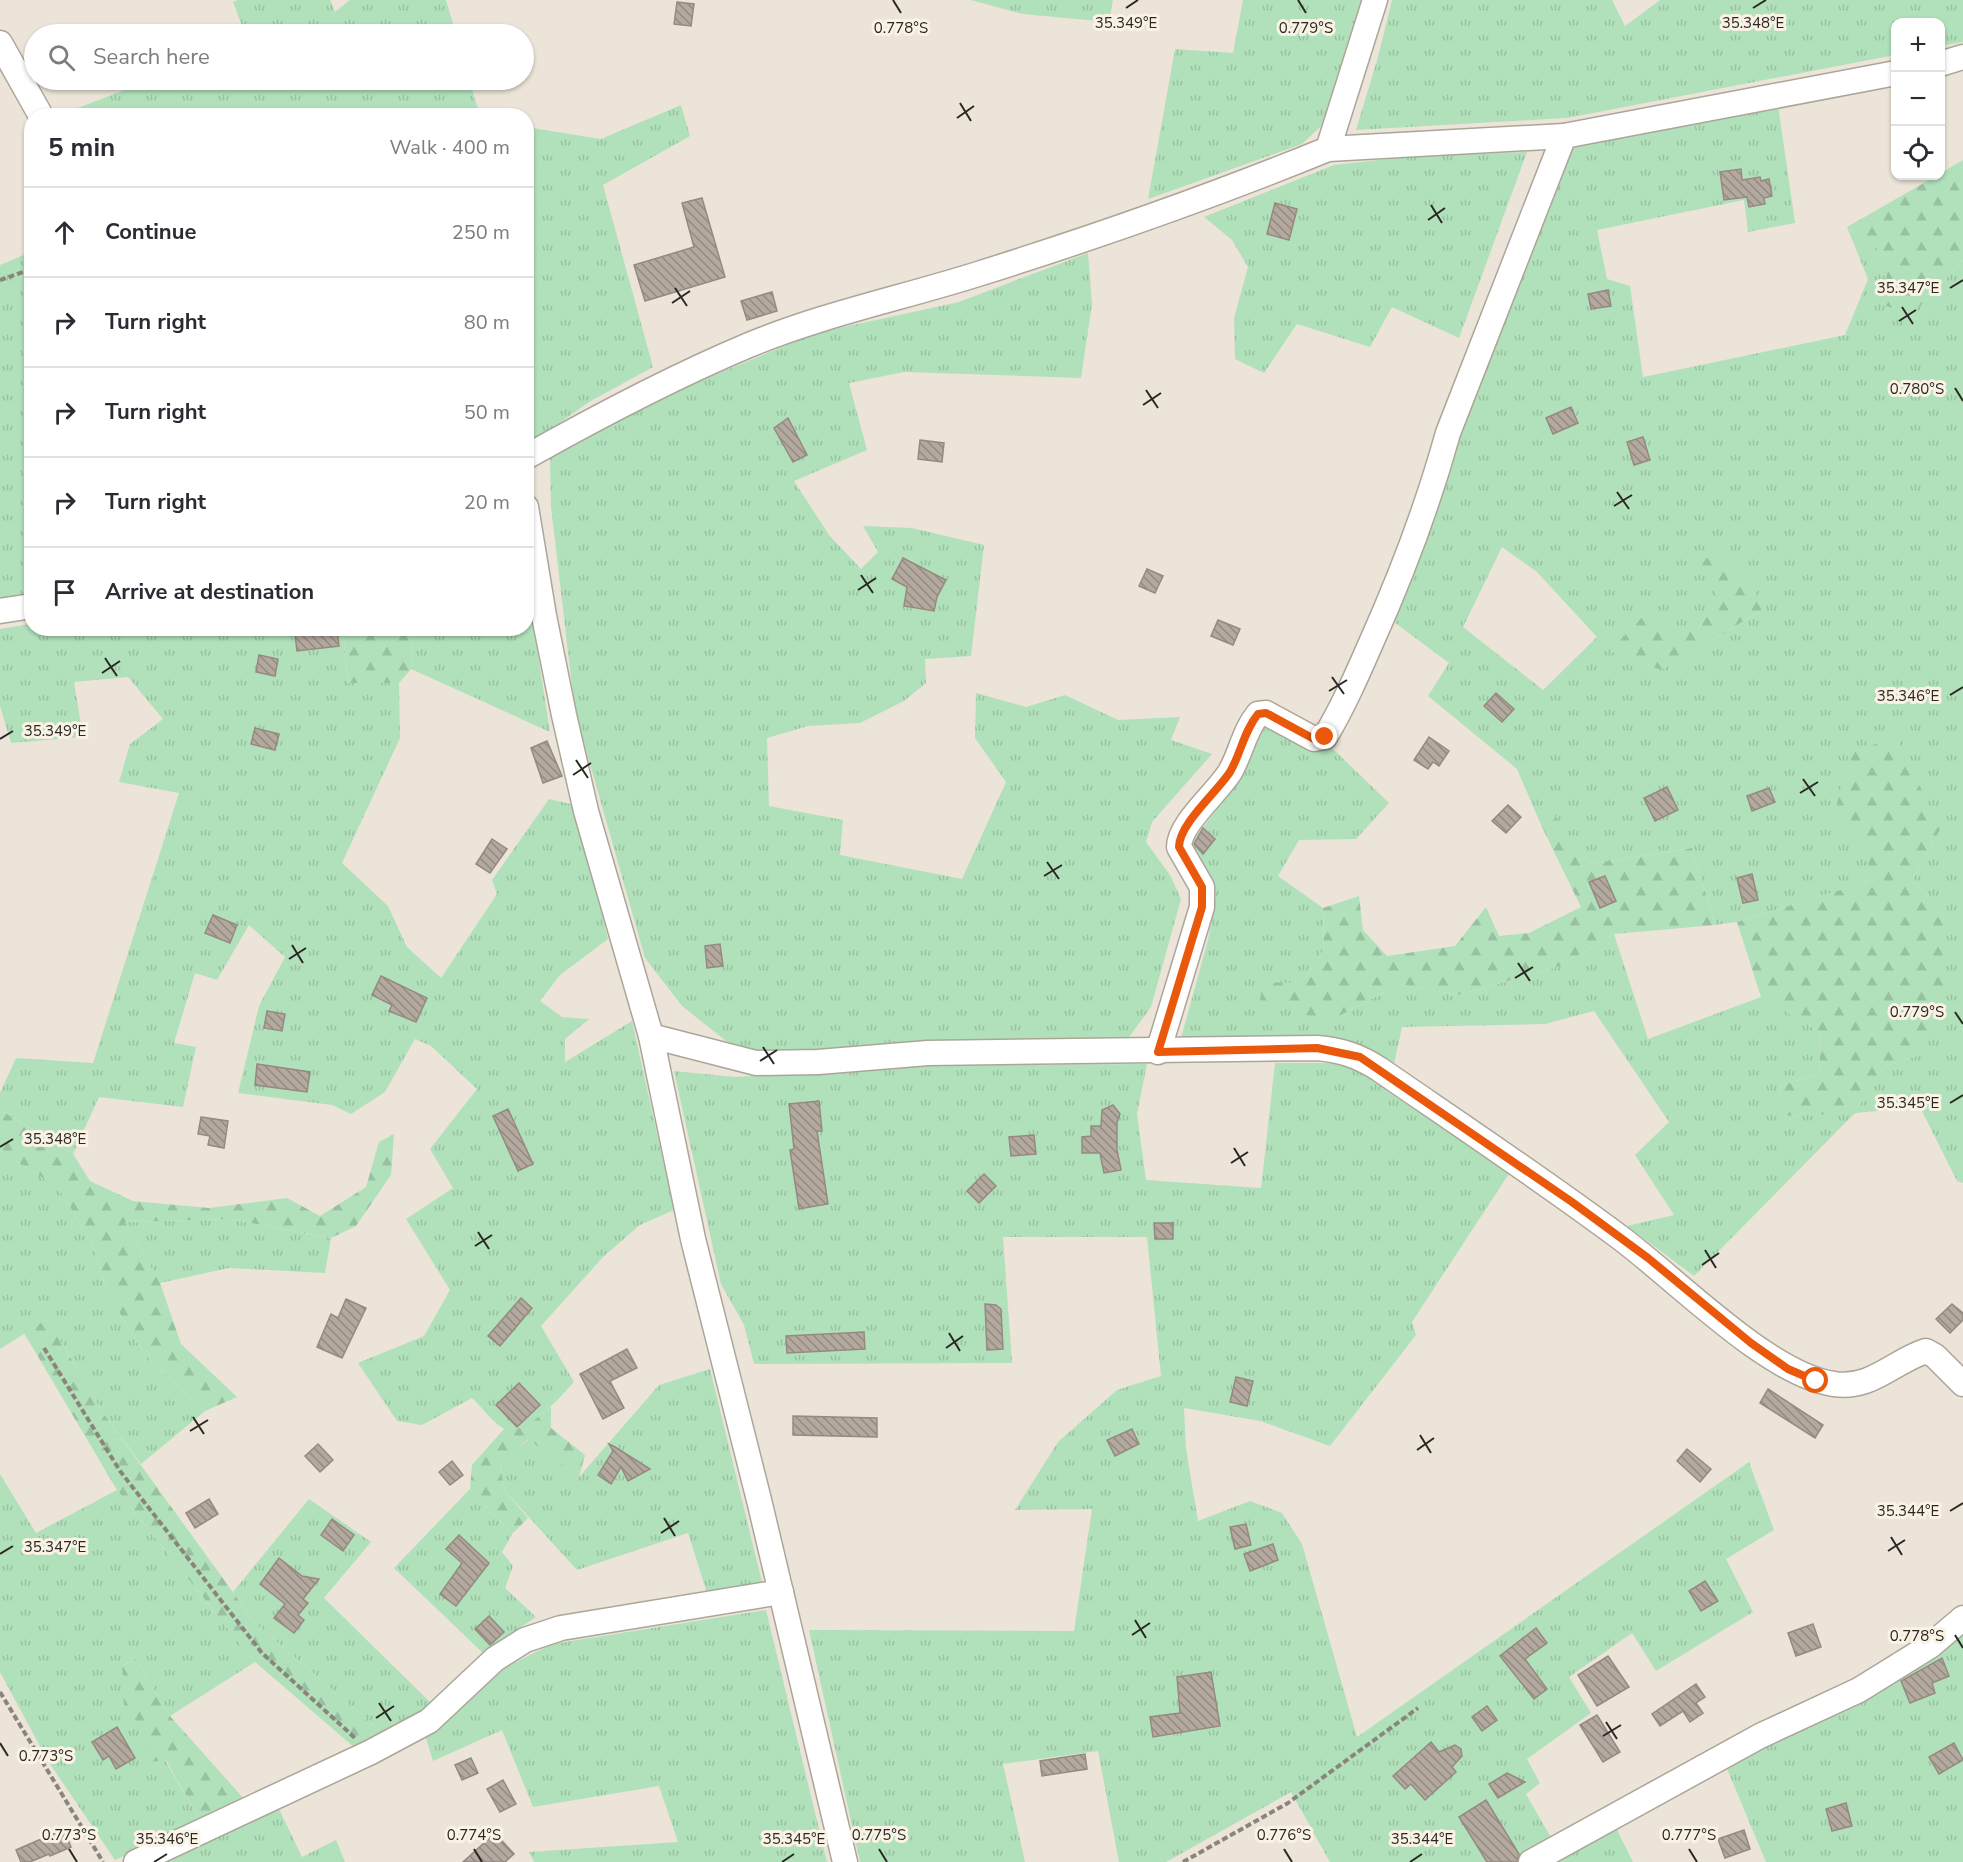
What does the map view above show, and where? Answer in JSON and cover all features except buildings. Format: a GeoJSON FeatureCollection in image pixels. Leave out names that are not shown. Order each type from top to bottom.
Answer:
{"type":"FeatureCollection","features":[{"type":"Feature","properties":{"kind":"street"},"geometry":{"type":"LineString","coordinates":[[1328,149],[1375,0]]}},
{"type":"Feature","properties":{"kind":"street"},"geometry":{"type":"LineString","coordinates":[[0,43],[24,86]]}},
{"type":"Feature","properties":{"kind":"street"},"geometry":{"type":"LineString","coordinates":[[1945,63],[1963,57]]}},
{"type":"Feature","properties":{"kind":"street"},"geometry":{"type":"LineString","coordinates":[[534,453],[599,416],[749,345],[846,310],[961,279],[1092,237],[1211,196],[1328,149],[1564,136],[1891,74]]}},
{"type":"Feature","properties":{"kind":"street"},"geometry":{"type":"LineString","coordinates":[[26,90],[37,108]]}},
{"type":"Feature","properties":{"kind":"street"},"geometry":{"type":"LineString","coordinates":[[1158,1052],[1202,907],[1202,887],[1179,847],[1182,834],[1230,771],[1251,722],[1258,714],[1266,713],[1314,739],[1325,737],[1339,713],[1403,572],[1435,482],[1448,433],[1564,136]]}},
{"type":"Feature","properties":{"kind":"street"},"geometry":{"type":"LineString","coordinates":[[534,555],[564,715],[586,811],[651,1036],[693,1239],[781,1592],[845,1862]]}},
{"type":"Feature","properties":{"kind":"street"},"geometry":{"type":"LineString","coordinates":[[0,612],[24,608]]}},
{"type":"Feature","properties":{"kind":"street"},"geometry":{"type":"LineString","coordinates":[[651,1036],[756,1063],[818,1062],[928,1053],[1158,1052],[1317,1048],[1360,1057],[1572,1202],[1648,1258],[1751,1343],[1788,1369],[1831,1384],[1857,1384],[1879,1376],[1926,1352],[1935,1356],[1963,1384]]}},
{"type":"Feature","properties":{"kind":"street"},"geometry":{"type":"LineString","coordinates":[[136,1862],[371,1752],[429,1721],[495,1659],[525,1640],[561,1628],[781,1592]]}},
{"type":"Feature","properties":{"kind":"street"},"geometry":{"type":"LineString","coordinates":[[1531,1862],[1760,1736],[1859,1690],[1930,1646],[1963,1618]]}},
{"type":"Feature","properties":{"kind":"path"},"geometry":{"type":"LineString","coordinates":[[0,280],[24,272]]}},
{"type":"Feature","properties":{"kind":"path"},"geometry":{"type":"LineString","coordinates":[[44,1348],[120,1471],[262,1653],[371,1752]]}},
{"type":"Feature","properties":{"kind":"path"},"geometry":{"type":"LineString","coordinates":[[0,1692],[103,1862]]}},
{"type":"Feature","properties":{"kind":"path"},"geometry":{"type":"LineString","coordinates":[[1183,1862],[1288,1803],[1418,1708]]}},
{"type":"Feature","properties":{"kind":"green space"},"geometry":{"type":"Polygon","coordinates":[[[237,0],[330,0],[335,12],[350,0],[446,0],[453,24],[241,24],[233,2],[237,0]]]}},
{"type":"Feature","properties":{"kind":"green space"},"geometry":{"type":"Polygon","coordinates":[[[971,0],[1113,0],[1109,22],[1022,14],[971,0]]]}},
{"type":"Feature","properties":{"kind":"green space"},"geometry":{"type":"Polygon","coordinates":[[[1243,0],[1362,0],[1321,126],[1302,144],[1148,199],[1175,49],[1233,53],[1243,0]]]}},
{"type":"Feature","properties":{"kind":"green space"},"geometry":{"type":"Polygon","coordinates":[[[1392,0],[1612,0],[1625,26],[1660,0],[1963,0],[1963,42],[1945,45],[1945,18],[1891,18],[1891,56],[1567,118],[1356,130],[1392,0]]]}},
{"type":"Feature","properties":{"kind":"green space"},"geometry":{"type":"Polygon","coordinates":[[[125,90],[472,90],[478,108],[77,108],[125,90]]]}},
{"type":"Feature","properties":{"kind":"green space"},"geometry":{"type":"Polygon","coordinates":[[[681,105],[690,136],[603,185],[653,367],[589,402],[534,441],[534,128],[601,139],[681,105]]]}},
{"type":"Feature","properties":{"kind":"green space"},"geometry":{"type":"Polygon","coordinates":[[[1778,105],[1795,223],[1748,232],[1744,200],[1597,230],[1607,279],[1630,286],[1643,377],[1845,335],[1868,279],[1847,227],[1890,258],[1912,315],[1963,260],[1963,1183],[1957,1181],[1920,1107],[1855,1113],[1694,1276],[1627,1226],[1674,1215],[1635,1155],[1669,1122],[1594,1011],[1545,1024],[1402,1027],[1394,1064],[1341,1038],[1181,1038],[1208,940],[1216,896],[1191,843],[1245,772],[1262,723],[1310,751],[1332,748],[1389,803],[1356,839],[1299,840],[1278,876],[1323,908],[1324,949],[1302,983],[1328,1022],[1399,984],[1458,995],[1560,966],[1614,934],[1648,1039],[1761,997],[1821,1032],[1819,1074],[1779,1086],[1784,1116],[1855,1112],[1883,1067],[1916,1056],[1943,917],[1913,879],[1940,830],[1868,853],[1870,881],[1737,922],[1715,925],[1692,848],[1589,864],[1553,814],[1541,825],[1517,769],[1428,696],[1449,663],[1394,622],[1455,436],[1570,141],[1778,105]],[[1502,547],[1463,627],[1543,690],[1597,637],[1537,572],[1502,547]],[[1719,599],[1697,630],[1673,632],[1646,613],[1611,651],[1661,670],[1764,609],[1719,599]]]}},
{"type":"Feature","properties":{"kind":"green space"},"geometry":{"type":"Polygon","coordinates":[[[1527,152],[1459,338],[1392,307],[1370,347],[1297,324],[1264,373],[1235,359],[1234,318],[1248,267],[1232,240],[1204,217],[1334,165],[1416,156],[1527,152]]]}},
{"type":"Feature","properties":{"kind":"green space"},"geometry":{"type":"Polygon","coordinates":[[[1963,160],[1963,260],[1912,315],[1881,304],[1890,258],[1847,227],[1929,180],[1945,180],[1945,171],[1963,160]]]}},
{"type":"Feature","properties":{"kind":"green space"},"geometry":{"type":"Polygon","coordinates":[[[1088,253],[1092,304],[1081,378],[904,372],[849,383],[867,450],[794,481],[829,535],[861,569],[878,552],[863,526],[912,528],[984,545],[971,656],[925,659],[926,683],[904,701],[860,723],[808,726],[767,738],[769,806],[843,820],[840,855],[962,879],[1006,782],[975,738],[976,693],[1026,707],[1065,695],[1118,720],[1180,717],[1171,740],[1212,754],[1152,822],[1146,842],[1170,875],[1181,899],[1151,1007],[1129,1037],[907,1045],[785,1053],[756,1052],[726,1041],[682,1006],[645,958],[575,711],[551,507],[550,457],[666,395],[816,333],[959,302],[1088,253]]]}},
{"type":"Feature","properties":{"kind":"green space"},"geometry":{"type":"Polygon","coordinates":[[[24,255],[24,595],[0,600],[0,265],[24,255]]]}},
{"type":"Feature","properties":{"kind":"green space"},"geometry":{"type":"Polygon","coordinates":[[[1719,552],[1754,590],[1764,609],[1661,670],[1610,651],[1646,613],[1673,631],[1697,630],[1719,599],[1697,563],[1719,552]]]}},
{"type":"Feature","properties":{"kind":"green space"},"geometry":{"type":"Polygon","coordinates":[[[24,625],[24,636],[344,636],[348,683],[399,683],[400,738],[342,863],[388,906],[407,947],[441,978],[497,894],[492,880],[549,799],[575,805],[608,939],[560,975],[540,1001],[562,1017],[589,1019],[565,1039],[565,1062],[632,1021],[674,1210],[640,1225],[604,1256],[541,1326],[574,1382],[534,1421],[515,1430],[507,1430],[493,1420],[472,1398],[422,1425],[397,1421],[358,1363],[424,1336],[450,1290],[406,1219],[453,1188],[430,1149],[477,1089],[431,1046],[415,1039],[385,1092],[351,1114],[332,1105],[238,1093],[259,1006],[285,957],[249,925],[217,980],[195,973],[174,1043],[196,1047],[183,1107],[99,1097],[73,1154],[0,1110],[0,1093],[16,1058],[93,1063],[179,793],[119,782],[130,744],[163,719],[128,677],[74,682],[83,737],[11,743],[0,706],[0,629],[24,625]]]}},
{"type":"Feature","properties":{"kind":"green space"},"geometry":{"type":"Polygon","coordinates":[[[534,629],[550,732],[411,669],[413,636],[534,636],[534,629]]]}},
{"type":"Feature","properties":{"kind":"green space"},"geometry":{"type":"Polygon","coordinates":[[[344,636],[413,636],[411,669],[399,683],[348,683],[344,636]]]}},
{"type":"Feature","properties":{"kind":"green space"},"geometry":{"type":"Polygon","coordinates":[[[1897,737],[1940,830],[1913,879],[1943,917],[1945,1017],[1916,1056],[1883,1067],[1855,1113],[1783,1116],[1779,1086],[1819,1074],[1821,1032],[1761,997],[1737,922],[1869,881],[1868,853],[1833,821],[1849,753],[1897,737]]]}},
{"type":"Feature","properties":{"kind":"green space"},"geometry":{"type":"Polygon","coordinates":[[[1553,813],[1589,864],[1692,848],[1715,925],[1614,934],[1560,966],[1458,995],[1399,984],[1328,1022],[1260,1000],[1263,982],[1302,983],[1324,949],[1323,908],[1359,896],[1363,930],[1387,956],[1455,946],[1486,907],[1499,936],[1529,933],[1581,907],[1541,825],[1553,813]]]}},
{"type":"Feature","properties":{"kind":"green space"},"geometry":{"type":"Polygon","coordinates":[[[1275,1063],[1332,1063],[1365,1071],[1512,1169],[1412,1322],[1416,1335],[1330,1446],[1260,1421],[1184,1408],[1186,1449],[1198,1521],[1250,1501],[1282,1513],[1302,1544],[1357,1737],[1749,1462],[1774,1530],[1726,1559],[1753,1612],[1656,1671],[1632,1633],[1569,1677],[1591,1713],[1527,1759],[1540,1783],[1526,1794],[1553,1841],[1517,1862],[1330,1862],[1291,1792],[1166,1862],[1119,1862],[1098,1751],[1003,1764],[1025,1862],[860,1862],[809,1630],[1074,1631],[1092,1509],[1015,1510],[1058,1442],[1117,1390],[1161,1376],[1147,1237],[1003,1237],[1012,1363],[754,1364],[744,1325],[721,1284],[674,1071],[735,1077],[940,1065],[1147,1064],[1137,1114],[1146,1180],[1261,1188],[1275,1063]]]}},
{"type":"Feature","properties":{"kind":"green space"},"geometry":{"type":"Polygon","coordinates":[[[0,1110],[73,1154],[90,1181],[133,1201],[209,1208],[287,1198],[320,1216],[366,1187],[379,1142],[394,1134],[391,1175],[356,1226],[331,1238],[230,1219],[125,1222],[160,1283],[181,1344],[237,1397],[205,1411],[145,1355],[106,1290],[93,1246],[59,1188],[0,1151],[0,1110]]]}},
{"type":"Feature","properties":{"kind":"green space"},"geometry":{"type":"Polygon","coordinates":[[[0,1151],[59,1188],[93,1246],[106,1290],[145,1355],[205,1411],[141,1464],[101,1410],[48,1319],[0,1349],[0,1151]]]}},
{"type":"Feature","properties":{"kind":"green space"},"geometry":{"type":"Polygon","coordinates":[[[230,1219],[331,1238],[325,1273],[229,1268],[160,1283],[125,1222],[230,1219]]]}},
{"type":"Feature","properties":{"kind":"green space"},"geometry":{"type":"Polygon","coordinates":[[[48,1319],[101,1410],[256,1624],[386,1736],[355,1748],[255,1662],[117,1490],[24,1333],[48,1319]]]}},
{"type":"Feature","properties":{"kind":"green space"},"geometry":{"type":"Polygon","coordinates":[[[710,1369],[762,1582],[707,1593],[688,1533],[577,1570],[505,1491],[500,1464],[529,1439],[579,1477],[659,1385],[710,1369]]]}},
{"type":"Feature","properties":{"kind":"green space"},"geometry":{"type":"Polygon","coordinates":[[[551,1407],[551,1428],[585,1455],[579,1477],[528,1439],[500,1465],[505,1491],[528,1518],[512,1534],[470,1489],[472,1465],[504,1429],[523,1427],[551,1407]]]}},
{"type":"Feature","properties":{"kind":"green space"},"geometry":{"type":"Polygon","coordinates":[[[0,1474],[36,1533],[117,1490],[255,1662],[170,1716],[136,1659],[122,1666],[125,1705],[165,1760],[201,1822],[115,1860],[48,1761],[0,1672],[0,1474]]]}},
{"type":"Feature","properties":{"kind":"green space"},"geometry":{"type":"Polygon","coordinates":[[[470,1489],[512,1534],[502,1552],[513,1566],[505,1588],[536,1617],[483,1653],[394,1568],[470,1489]]]}},
{"type":"Feature","properties":{"kind":"green space"},"geometry":{"type":"Polygon","coordinates":[[[309,1499],[371,1542],[324,1598],[430,1702],[416,1719],[386,1736],[256,1624],[233,1592],[309,1499]]]}},
{"type":"Feature","properties":{"kind":"green space"},"geometry":{"type":"Polygon","coordinates":[[[766,1610],[827,1862],[534,1862],[529,1852],[678,1842],[659,1786],[533,1807],[502,1730],[433,1761],[426,1738],[506,1667],[552,1644],[766,1610]]]}},
{"type":"Feature","properties":{"kind":"green space"},"geometry":{"type":"Polygon","coordinates":[[[1963,1633],[1963,1862],[1766,1862],[1725,1764],[1963,1633]]]}},
{"type":"Feature","properties":{"kind":"green space"},"geometry":{"type":"Polygon","coordinates":[[[136,1659],[170,1716],[245,1800],[201,1822],[166,1760],[142,1763],[149,1740],[124,1705],[122,1666],[136,1659]]]}},
{"type":"Feature","properties":{"kind":"green space"},"geometry":{"type":"Polygon","coordinates":[[[278,1807],[302,1857],[336,1840],[345,1862],[160,1862],[278,1807]]]}},
{"type":"Feature","properties":{"kind":"green space"},"geometry":{"type":"Polygon","coordinates":[[[1615,1826],[1633,1862],[1550,1862],[1615,1826]]]}},
{"type":"Feature","properties":{"kind":"route"},"geometry":{"type":"LineString","coordinates":[[1325,737],[1314,739],[1266,713],[1258,714],[1251,722],[1230,771],[1182,834],[1179,847],[1202,887],[1202,907],[1158,1052],[1317,1048],[1360,1057],[1572,1202],[1648,1258],[1751,1343],[1788,1369],[1816,1381]]}}]}
